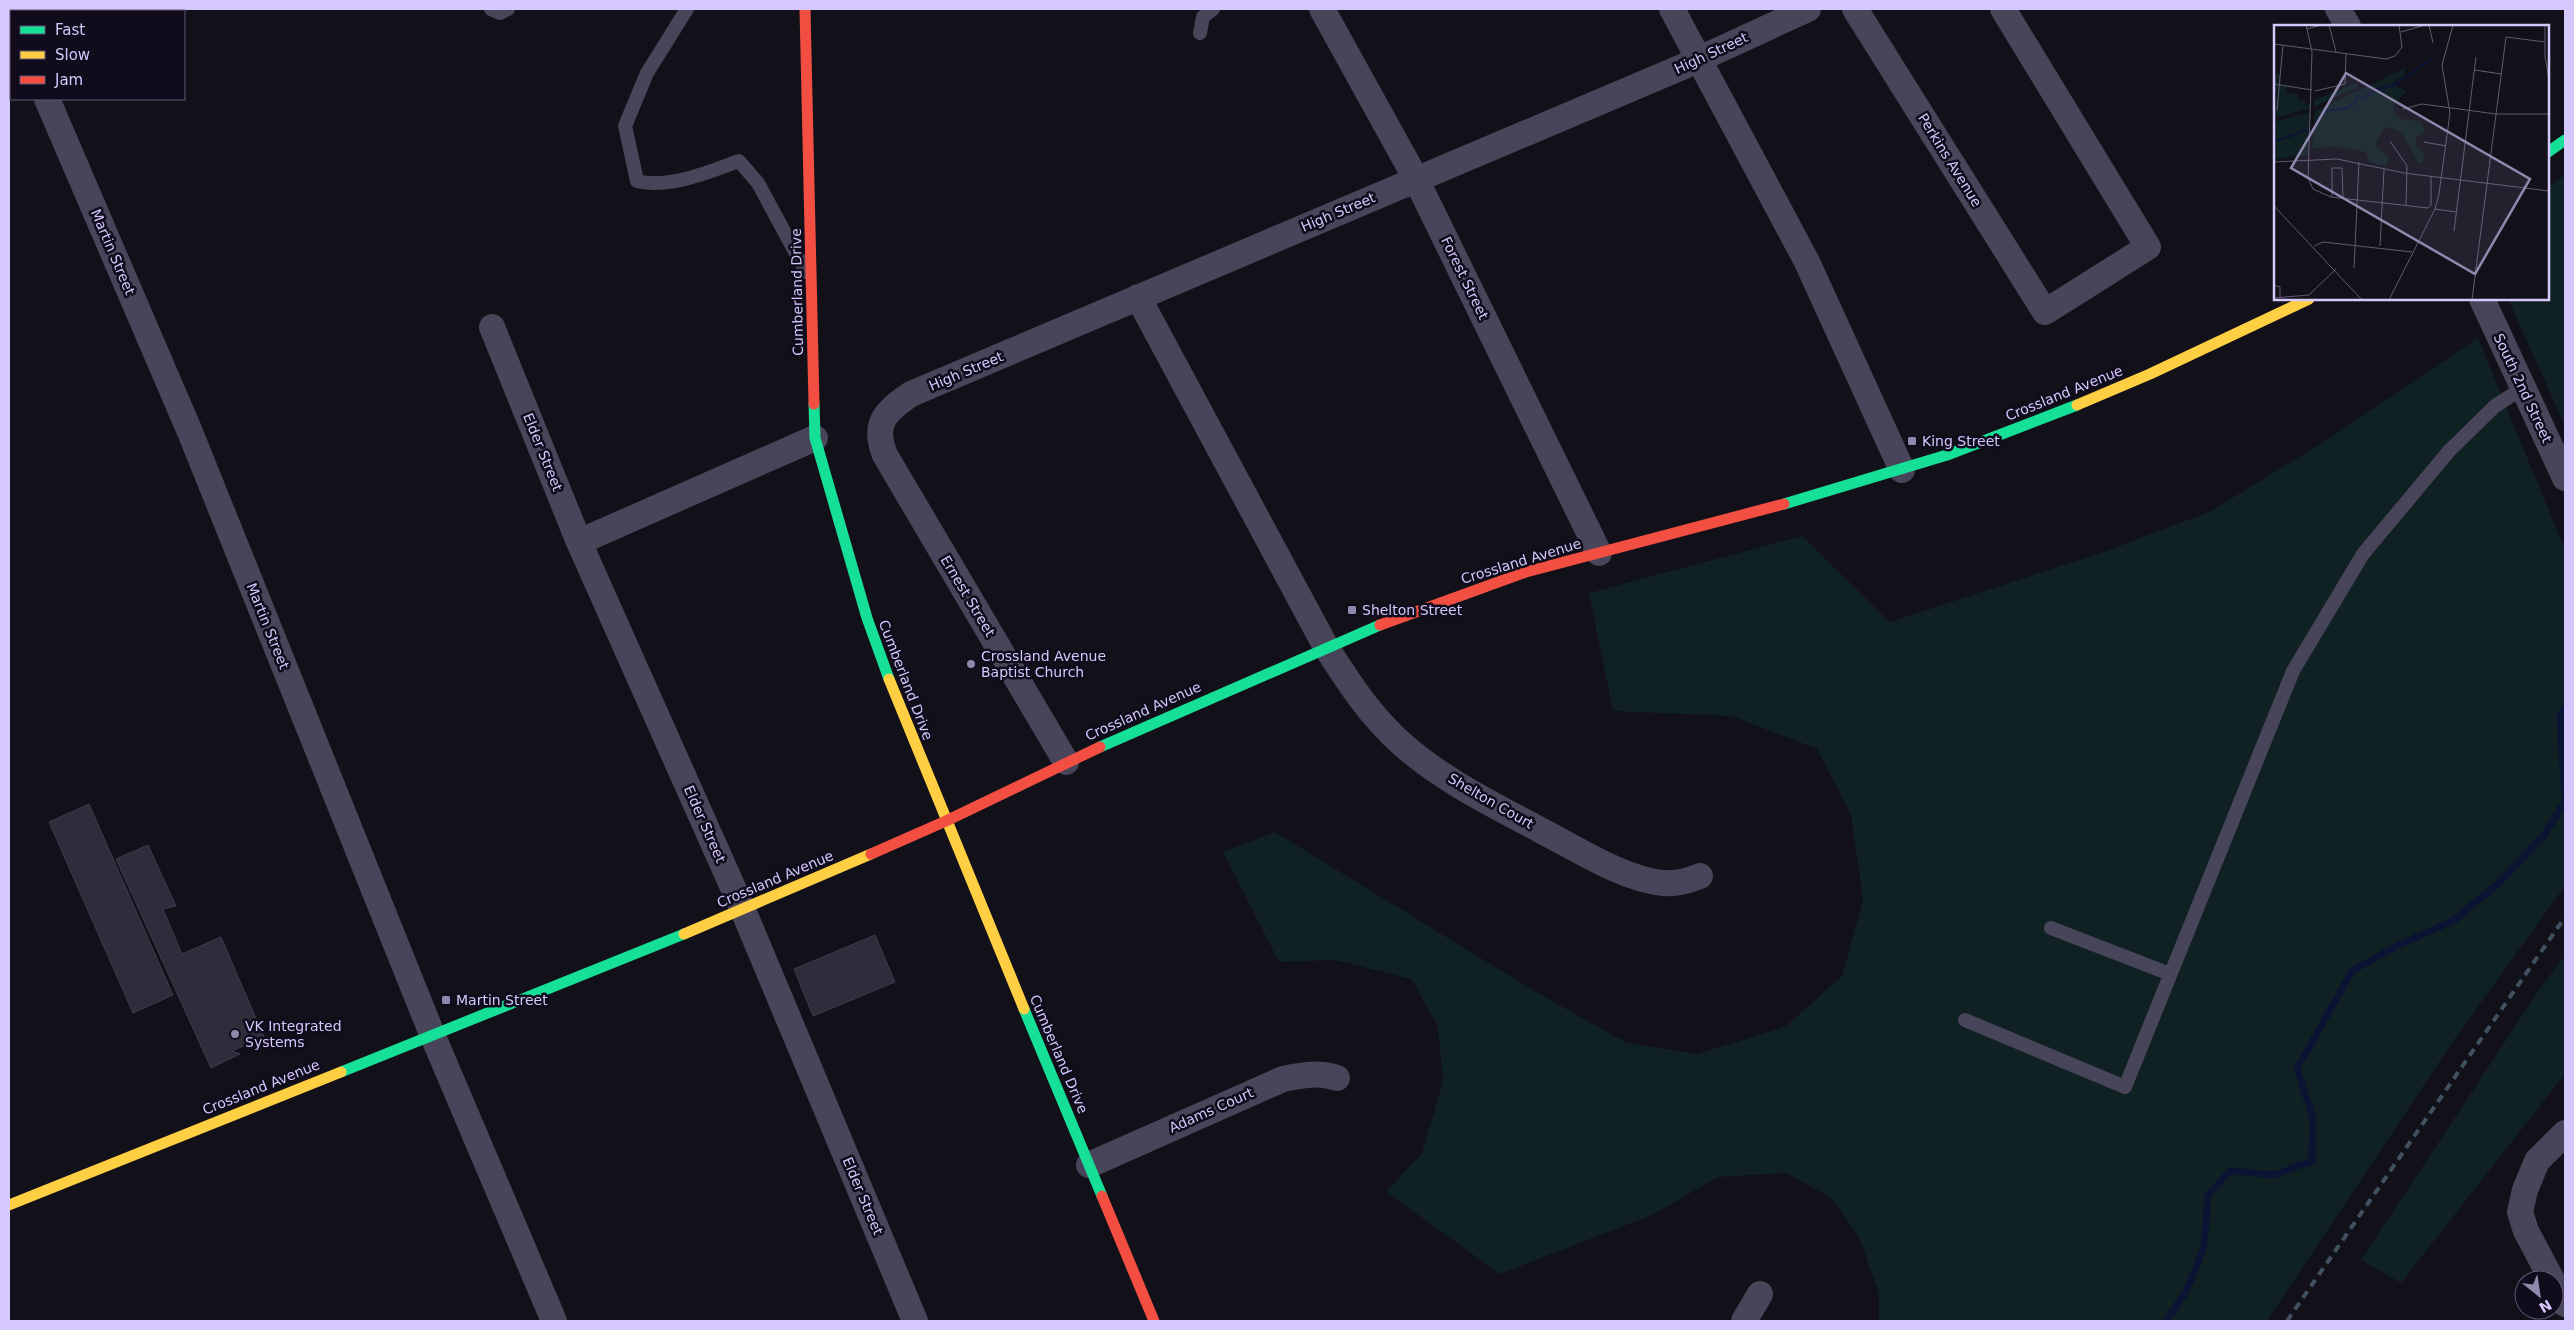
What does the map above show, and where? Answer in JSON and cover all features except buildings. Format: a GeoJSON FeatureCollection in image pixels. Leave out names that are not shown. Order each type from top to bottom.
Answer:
{"type":"FeatureCollection","features":[{"type":"Feature","properties":{"kind":"main road","name":"Cumberland Drive"},"geometry":{"type":"LineString","coordinates":[[805,9],[815,438],[867,618],[899,707],[1154,1321]]}},
{"type":"Feature","properties":{"kind":"main road"},"geometry":{"type":"LineString","coordinates":[[2549,151],[2565,140]]}},
{"type":"Feature","properties":{"kind":"main road","name":"Crossland Avenue"},"geometry":{"type":"LineString","coordinates":[[9,1205],[743,910],[946,821],[1066,762],[1326,647],[1442,601],[1526,572],[1743,516],[1902,470],[2096,398],[2230,338],[2307,300]]}},
{"type":"Feature","properties":{"kind":"street","name":"Forest Street"},"geometry":{"type":"LineString","coordinates":[[1322,9],[1416,178],[1600,553]]}},
{"type":"Feature","properties":{"kind":"street"},"geometry":{"type":"LineString","coordinates":[[1672,9],[1807,262],[1902,470]]}},
{"type":"Feature","properties":{"kind":"street","name":"High Street"},"geometry":{"type":"LineString","coordinates":[[880,428],[885,414],[911,394],[1699,58],[1808,9]]}},
{"type":"Feature","properties":{"kind":"street","name":"Perkins Avenue"},"geometry":{"type":"LineString","coordinates":[[1855,9],[2045,312],[2148,247],[2003,9]]}},
{"type":"Feature","properties":{"kind":"street"},"geometry":{"type":"LineString","coordinates":[[2338,9],[2347,25]]}},
{"type":"Feature","properties":{"kind":"street","name":"Martin Street"},"geometry":{"type":"LineString","coordinates":[[47,100],[190,432],[432,1034],[554,1321]]}},
{"type":"Feature","properties":{"kind":"street"},"geometry":{"type":"LineString","coordinates":[[1138,297],[1326,647]]}},
{"type":"Feature","properties":{"kind":"street","name":"South 2nd Street"},"geometry":{"type":"LineString","coordinates":[[2482,300],[2565,478]]}},
{"type":"Feature","properties":{"kind":"street","name":"Elder Street"},"geometry":{"type":"LineString","coordinates":[[492,327],[579,542],[743,910],[915,1321]]}},
{"type":"Feature","properties":{"kind":"street","name":"Ernest Street"},"geometry":{"type":"LineString","coordinates":[[880,428],[880,442],[894,472],[1066,762]]}},
{"type":"Feature","properties":{"kind":"street"},"geometry":{"type":"LineString","coordinates":[[579,542],[815,438]]}},
{"type":"Feature","properties":{"kind":"street","name":"Shelton Court"},"geometry":{"type":"LineString","coordinates":[[1326,647],[1362,702],[1390,733],[1433,767],[1488,802],[1566,844],[1642,878],[1663,883],[1685,882],[1700,876]]}},
{"type":"Feature","properties":{"kind":"street","name":"Adams Court"},"geometry":{"type":"LineString","coordinates":[[1089,1165],[1283,1079],[1304,1075],[1326,1074],[1337,1078]]}},
{"type":"Feature","properties":{"kind":"street"},"geometry":{"type":"LineString","coordinates":[[2547,1270],[2526,1231],[2520,1212],[2525,1190],[2537,1160],[2565,1133]]}},
{"type":"Feature","properties":{"kind":"street"},"geometry":{"type":"LineString","coordinates":[[1744,1321],[1760,1294]]}},
{"type":"Feature","properties":{"kind":"lane"},"geometry":{"type":"LineString","coordinates":[[491,9],[500,13],[508,9]]}},
{"type":"Feature","properties":{"kind":"lane"},"geometry":{"type":"LineString","coordinates":[[686,9],[648,73],[625,126],[637,181],[648,184],[688,178],[739,162],[758,183],[783,232],[812,280]]}},
{"type":"Feature","properties":{"kind":"lane"},"geometry":{"type":"LineString","coordinates":[[1200,33],[1203,17],[1212,9]]}},
{"type":"Feature","properties":{"kind":"lane"},"geometry":{"type":"LineString","coordinates":[[1965,1020],[2125,1087],[2298,663],[2363,554],[2449,451],[2495,406],[2523,388]]}},
{"type":"Feature","properties":{"kind":"lane"},"geometry":{"type":"LineString","coordinates":[[2050,928],[2170,974]]}},
{"type":"Feature","properties":{"kind":"shaded area"},"geometry":{"type":"Polygon","coordinates":[[[2565,175],[2565,426],[2508,300],[2549,300],[2549,186],[2565,175]]]}},
{"type":"Feature","properties":{"kind":"shaded area"},"geometry":{"type":"Polygon","coordinates":[[[2478,338],[2565,550],[2565,886],[2454,1040],[2267,1321],[1879,1321],[1879,1294],[1860,1239],[1832,1198],[1786,1173],[1718,1177],[1652,1215],[1500,1274],[1386,1192],[1422,1153],[1443,1082],[1438,1026],[1411,979],[1335,960],[1279,962],[1223,852],[1275,832],[1538,993],[1627,1043],[1697,1054],[1785,1027],[1842,976],[1863,900],[1851,815],[1817,749],[1731,716],[1613,711],[1589,593],[1802,536],[1890,622],[2106,551],[2209,512],[2322,443],[2478,338]]]}},
{"type":"Feature","properties":{"kind":"shaded area"},"geometry":{"type":"Polygon","coordinates":[[[2565,955],[2565,1074],[2401,1283],[2361,1260],[2541,987],[2565,955]]]}},
{"type":"Feature","properties":{"kind":"waterway"},"geometry":{"type":"LineString","coordinates":[[2166,1321],[2187,1290],[2204,1247],[2208,1195],[2230,1171],[2274,1175],[2312,1161],[2313,1118],[2297,1069],[2352,971],[2396,946],[2453,921],[2498,884],[2544,835],[2565,802],[2560,716],[2565,707]]}},
{"type":"Feature","properties":{"kind":"railway"},"geometry":{"type":"LineString","coordinates":[[2287,1321],[2565,917]]}},
{"type":"Feature","properties":{"kind":"traffic: fast"},"geometry":{"type":"LineString","coordinates":[[2549,151],[2565,140]]}},
{"type":"Feature","properties":{"kind":"traffic: fast"},"geometry":{"type":"LineString","coordinates":[[814,404],[815,438],[867,618],[889,679]]}},
{"type":"Feature","properties":{"kind":"traffic: fast"},"geometry":{"type":"LineString","coordinates":[[1784,504],[1947,455],[2077,405]]}},
{"type":"Feature","properties":{"kind":"traffic: fast"},"geometry":{"type":"LineString","coordinates":[[1100,747],[1380,625]]}},
{"type":"Feature","properties":{"kind":"traffic: fast"},"geometry":{"type":"LineString","coordinates":[[341,1072],[684,934]]}},
{"type":"Feature","properties":{"kind":"traffic: fast"},"geometry":{"type":"LineString","coordinates":[[1024,1009],[1102,1196]]}},
{"type":"Feature","properties":{"kind":"traffic: slow"},"geometry":{"type":"LineString","coordinates":[[2077,405],[2150,374],[2307,300]]}},
{"type":"Feature","properties":{"kind":"traffic: slow"},"geometry":{"type":"LineString","coordinates":[[889,679],[1024,1009]]}},
{"type":"Feature","properties":{"kind":"traffic: slow"},"geometry":{"type":"LineString","coordinates":[[684,934],[871,854]]}},
{"type":"Feature","properties":{"kind":"traffic: slow"},"geometry":{"type":"LineString","coordinates":[[9,1205],[341,1072]]}},
{"type":"Feature","properties":{"kind":"traffic: jam"},"geometry":{"type":"LineString","coordinates":[[805,9],[814,404]]}},
{"type":"Feature","properties":{"kind":"traffic: jam"},"geometry":{"type":"LineString","coordinates":[[1380,625],[1526,572],[1784,504]]}},
{"type":"Feature","properties":{"kind":"traffic: jam"},"geometry":{"type":"LineString","coordinates":[[871,854],[946,821],[1100,747]]}},
{"type":"Feature","properties":{"kind":"traffic: jam"},"geometry":{"type":"LineString","coordinates":[[1102,1196],[1154,1321]]}},
{"type":"Feature","properties":{"kind":"place","name":"King Street"},"geometry":{"type":"Point","coordinates":[1912,441]}},
{"type":"Feature","properties":{"kind":"place","name":"Shelton Street"},"geometry":{"type":"Point","coordinates":[1352,610]}},
{"type":"Feature","properties":{"kind":"place","name":"Crossland Avenue Baptist Church"},"geometry":{"type":"Point","coordinates":[971,664]}},
{"type":"Feature","properties":{"kind":"place","name":"Martin Street"},"geometry":{"type":"Point","coordinates":[446,1000]}},
{"type":"Feature","properties":{"kind":"place","name":"VK Integrated Systems"},"geometry":{"type":"Point","coordinates":[235,1034]}}]}
